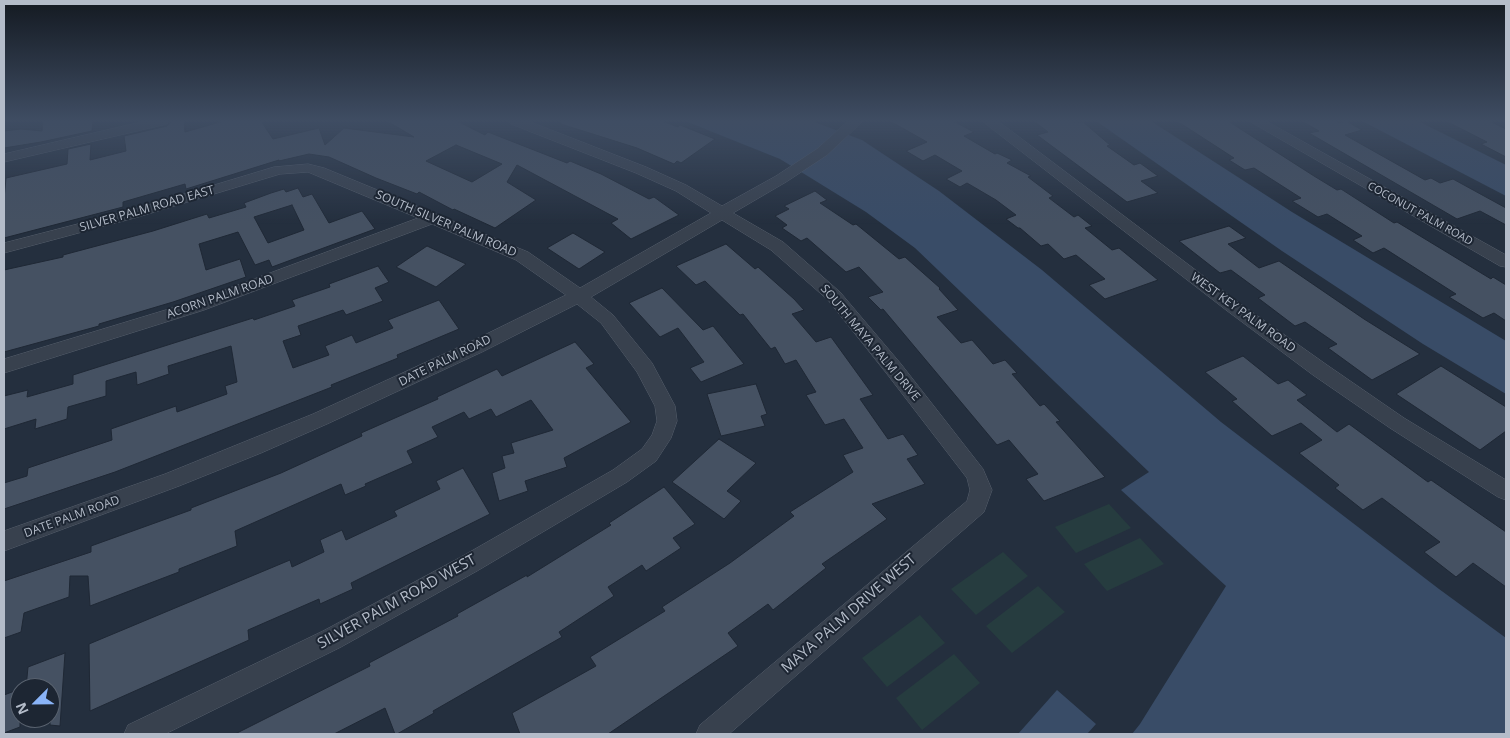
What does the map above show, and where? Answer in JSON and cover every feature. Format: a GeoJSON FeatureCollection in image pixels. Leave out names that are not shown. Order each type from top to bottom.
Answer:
{"type":"FeatureCollection","features":[{"type":"Feature","properties":{"kind":"street","name":"SOUTH MAYA PALM DRIVE"},"geometry":{"type":"LineString","coordinates":[[604,155],[681,188],[725,213],[777,246],[834,296],[894,369],[976,475],[981,490]]}},
{"type":"Feature","properties":{"kind":"street","name":"DATE PALM ROAD"},"geometry":{"type":"LineString","coordinates":[[4,541],[172,480],[320,419],[467,351],[579,296],[725,213],[817,155]]}},
{"type":"Feature","properties":{"kind":"street","name":"WEST KEY PALM ROAD"},"geometry":{"type":"LineString","coordinates":[[1034,155],[1225,301],[1320,370],[1398,423],[1506,492]]}},
{"type":"Feature","properties":{"kind":"street","name":"COCONUT PALM ROAD"},"geometry":{"type":"LineString","coordinates":[[1317,155],[1506,262]]}},
{"type":"Feature","properties":{"kind":"street","name":"SOUTH SILVER PALM ROAD"},"geometry":{"type":"LineString","coordinates":[[289,168],[308,168],[319,171],[522,256],[579,296],[607,320],[631,348],[659,391],[665,406],[667,422],[661,438],[649,455]]}},
{"type":"Feature","properties":{"kind":"street","name":"SILVER PALM ROAD EAST"},"geometry":{"type":"LineString","coordinates":[[4,248],[124,217],[289,168]]}},
{"type":"Feature","properties":{"kind":"street","name":"ACORN PALM ROAD"},"geometry":{"type":"LineString","coordinates":[[4,366],[198,306],[433,218]]}},
{"type":"Feature","properties":{"kind":"street","name":"SILVER PALM ROAD WEST"},"geometry":{"type":"LineString","coordinates":[[137,734],[332,639],[469,564],[620,476],[649,455]]}},
{"type":"Feature","properties":{"kind":"street","name":"MAYA PALM DRIVE WEST"},"geometry":{"type":"LineString","coordinates":[[709,734],[976,506],[981,490]]}},
{"type":"Feature","properties":{"kind":"green space"},"geometry":{"type":"Polygon","coordinates":[[[1109,504],[1131,528],[1076,553],[1055,527],[1109,504]]]}},
{"type":"Feature","properties":{"kind":"green space"},"geometry":{"type":"Polygon","coordinates":[[[1140,538],[1164,564],[1107,591],[1084,564],[1140,538]]]}},
{"type":"Feature","properties":{"kind":"green space"},"geometry":{"type":"Polygon","coordinates":[[[1003,552],[1028,576],[976,615],[951,589],[1003,552]]]}},
{"type":"Feature","properties":{"kind":"green space"},"geometry":{"type":"Polygon","coordinates":[[[1038,586],[1065,612],[1012,653],[986,626],[1038,586]]]}},
{"type":"Feature","properties":{"kind":"green space"},"geometry":{"type":"Polygon","coordinates":[[[920,615],[945,643],[887,687],[862,658],[920,615]]]}},
{"type":"Feature","properties":{"kind":"green space"},"geometry":{"type":"Polygon","coordinates":[[[954,654],[980,683],[922,730],[896,698],[954,654]]]}},
{"type":"Feature","properties":{"kind":"water"},"geometry":{"type":"Polygon","coordinates":[[[771,155],[885,155],[939,191],[1042,270],[1221,422],[1506,638],[1506,734],[1132,734],[1226,586],[1121,490],[1149,472],[915,248],[866,212],[771,155]]]}},
{"type":"Feature","properties":{"kind":"water"},"geometry":{"type":"Polygon","coordinates":[[[1145,155],[1204,155],[1292,212],[1506,341],[1506,394],[1423,344],[1282,251],[1145,155]]]}},
{"type":"Feature","properties":{"kind":"water"},"geometry":{"type":"Polygon","coordinates":[[[1428,155],[1487,155],[1506,165],[1506,196],[1428,155]]]}},
{"type":"Feature","properties":{"kind":"water"},"geometry":{"type":"Polygon","coordinates":[[[1057,690],[1096,724],[1087,734],[1018,734],[1057,690]]]}},
{"type":"Feature","properties":{"kind":"building"},"geometry":{"type":"Polygon","coordinates":[[[68,155],[90,155],[90,160],[108,155],[303,155],[279,160],[186,189],[185,184],[123,202],[123,207],[4,238],[6,178],[67,164],[68,155]]]}},
{"type":"Feature","properties":{"kind":"building"},"geometry":{"type":"Polygon","coordinates":[[[319,155],[436,155],[426,161],[472,182],[502,164],[481,155],[548,155],[567,163],[570,161],[601,174],[649,199],[654,197],[679,215],[631,239],[611,223],[618,219],[517,165],[507,182],[536,200],[495,228],[453,210],[419,192],[417,194],[329,157],[319,155]]]}},
{"type":"Feature","properties":{"kind":"building"},"geometry":{"type":"Polygon","coordinates":[[[654,155],[692,155],[681,163],[677,161],[674,164],[654,155]]]}},
{"type":"Feature","properties":{"kind":"building"},"geometry":{"type":"Polygon","coordinates":[[[914,155],[934,155],[923,161],[914,155]]]}},
{"type":"Feature","properties":{"kind":"building"},"geometry":{"type":"Polygon","coordinates":[[[936,155],[1002,155],[1012,160],[1007,163],[1031,176],[1028,177],[1053,196],[1049,198],[1074,217],[1078,215],[1092,226],[1085,228],[1112,250],[1119,248],[1158,280],[1105,299],[1089,285],[1105,279],[1076,255],[1064,259],[1048,244],[1041,246],[1006,219],[1016,215],[996,200],[967,183],[960,187],[946,179],[962,171],[936,155]]]}},
{"type":"Feature","properties":{"kind":"building"},"geometry":{"type":"Polygon","coordinates":[[[1064,155],[1120,155],[1134,165],[1140,163],[1158,176],[1141,181],[1158,193],[1127,202],[1064,155]]]}},
{"type":"Feature","properties":{"kind":"building"},"geometry":{"type":"Polygon","coordinates":[[[1230,155],[1282,155],[1337,190],[1341,189],[1394,223],[1397,222],[1491,279],[1493,277],[1506,285],[1506,321],[1494,313],[1483,318],[1449,297],[1456,294],[1384,248],[1373,253],[1353,240],[1362,236],[1327,214],[1318,217],[1292,201],[1301,198],[1254,168],[1245,170],[1229,160],[1234,158],[1230,155]]]}},
{"type":"Feature","properties":{"kind":"building"},"geometry":{"type":"Polygon","coordinates":[[[1348,155],[1381,155],[1425,180],[1431,178],[1440,183],[1453,179],[1506,208],[1506,225],[1480,211],[1457,219],[1348,155]]]}},
{"type":"Feature","properties":{"kind":"building"},"geometry":{"type":"Polygon","coordinates":[[[298,188],[303,197],[312,194],[329,223],[362,211],[375,229],[272,267],[269,260],[255,265],[238,232],[199,244],[206,270],[240,259],[246,277],[173,302],[99,324],[99,326],[4,352],[4,270],[63,257],[63,255],[153,231],[207,214],[209,218],[246,207],[244,203],[271,193],[284,189],[286,192],[298,188]],[[292,205],[254,217],[268,243],[304,230],[292,205]]]}},
{"type":"Feature","properties":{"kind":"building"},"geometry":{"type":"Polygon","coordinates":[[[815,191],[827,200],[820,203],[853,225],[856,224],[899,259],[905,257],[940,288],[958,310],[937,317],[961,343],[972,340],[993,364],[1005,360],[1017,373],[1012,374],[1040,406],[1044,404],[1060,421],[1056,422],[1105,477],[1044,501],[1026,479],[1038,474],[1009,440],[997,445],[883,309],[881,310],[868,297],[883,292],[859,267],[846,272],[807,238],[801,241],[782,228],[787,225],[775,216],[789,209],[784,206],[815,191]]]}},
{"type":"Feature","properties":{"kind":"building"},"geometry":{"type":"Polygon","coordinates":[[[1229,226],[1246,238],[1228,244],[1259,268],[1279,261],[1364,319],[1420,354],[1372,380],[1328,348],[1337,344],[1305,322],[1295,326],[1258,298],[1265,295],[1231,270],[1220,273],[1179,241],[1229,226]]]}},
{"type":"Feature","properties":{"kind":"building"},"geometry":{"type":"Polygon","coordinates":[[[573,233],[605,252],[579,269],[547,248],[573,233]]]}},
{"type":"Feature","properties":{"kind":"building"},"geometry":{"type":"Polygon","coordinates":[[[726,244],[755,269],[758,267],[794,299],[804,310],[792,314],[816,342],[831,337],[873,395],[860,399],[888,439],[903,434],[918,455],[907,459],[925,484],[872,504],[887,519],[822,564],[826,568],[773,610],[768,604],[728,633],[738,646],[608,734],[520,734],[512,713],[596,666],[590,657],[665,611],[662,607],[730,563],[794,516],[790,512],[853,472],[843,455],[863,448],[844,419],[825,425],[806,395],[816,392],[796,360],[785,364],[775,347],[771,349],[743,314],[740,315],[705,281],[696,285],[676,266],[726,244]]]}},
{"type":"Feature","properties":{"kind":"building"},"geometry":{"type":"Polygon","coordinates":[[[427,246],[466,264],[436,287],[396,267],[427,246]]]}},
{"type":"Feature","properties":{"kind":"building"},"geometry":{"type":"Polygon","coordinates":[[[378,266],[389,282],[375,288],[383,301],[346,315],[343,310],[298,326],[301,335],[283,341],[293,368],[329,355],[325,346],[352,335],[356,343],[393,328],[388,320],[439,300],[459,329],[397,355],[398,358],[331,385],[332,387],[115,472],[4,509],[4,483],[27,476],[28,468],[112,440],[111,429],[176,406],[177,412],[227,394],[225,386],[237,382],[231,346],[168,366],[169,374],[137,385],[136,372],[106,381],[106,396],[68,407],[67,419],[35,429],[36,419],[4,429],[4,396],[28,390],[27,397],[73,384],[73,375],[295,306],[292,300],[330,287],[329,284],[378,266]]]}},
{"type":"Feature","properties":{"kind":"building"},"geometry":{"type":"Polygon","coordinates":[[[662,288],[703,330],[713,326],[744,364],[701,382],[690,368],[704,362],[678,328],[660,337],[629,303],[662,288]]]}},
{"type":"Feature","properties":{"kind":"building"},"geometry":{"type":"Polygon","coordinates":[[[575,342],[594,364],[586,368],[631,422],[564,458],[567,467],[525,481],[528,491],[499,501],[492,473],[505,468],[502,456],[514,453],[511,443],[553,430],[531,400],[496,417],[491,409],[469,419],[464,412],[432,427],[438,437],[407,451],[413,463],[345,495],[341,484],[235,531],[237,546],[179,569],[179,572],[90,606],[88,576],[70,576],[69,597],[24,613],[21,632],[4,638],[4,581],[91,552],[91,546],[191,510],[191,508],[281,473],[362,436],[361,433],[438,399],[437,397],[497,369],[502,376],[575,342]]]}},
{"type":"Feature","properties":{"kind":"building"},"geometry":{"type":"Polygon","coordinates":[[[1243,356],[1278,384],[1288,380],[1307,395],[1297,400],[1337,432],[1349,424],[1428,482],[1431,480],[1506,532],[1506,587],[1473,563],[1456,577],[1424,552],[1440,542],[1382,498],[1363,510],[1335,488],[1339,485],[1299,453],[1322,440],[1301,423],[1272,436],[1232,401],[1237,399],[1205,372],[1243,356]]]}},
{"type":"Feature","properties":{"kind":"building"},"geometry":{"type":"Polygon","coordinates":[[[1441,366],[1506,407],[1506,431],[1480,450],[1396,394],[1441,366]]]}},
{"type":"Feature","properties":{"kind":"building"},"geometry":{"type":"Polygon","coordinates":[[[756,384],[767,414],[761,416],[765,426],[721,436],[707,394],[756,384]]]}},
{"type":"Feature","properties":{"kind":"building"},"geometry":{"type":"Polygon","coordinates":[[[719,439],[756,463],[727,491],[741,501],[724,519],[672,482],[719,439]]]}},
{"type":"Feature","properties":{"kind":"building"},"geometry":{"type":"Polygon","coordinates":[[[463,468],[490,514],[351,583],[353,589],[320,604],[319,599],[248,630],[249,640],[90,711],[89,644],[290,560],[292,567],[324,552],[320,540],[342,530],[346,540],[397,516],[394,511],[440,489],[436,481],[463,468]]]}},
{"type":"Feature","properties":{"kind":"building"},"geometry":{"type":"Polygon","coordinates":[[[664,487],[695,524],[673,538],[681,548],[646,571],[642,565],[608,587],[614,596],[559,632],[562,637],[433,711],[434,713],[397,734],[395,734],[385,708],[334,734],[235,734],[370,666],[369,663],[458,616],[457,614],[527,575],[527,577],[611,525],[609,523],[664,487]]]}},
{"type":"Feature","properties":{"kind":"building"},"geometry":{"type":"Polygon","coordinates":[[[65,653],[60,726],[60,678],[27,678],[28,667],[65,653]]]}},
{"type":"Feature","properties":{"kind":"building"},"geometry":{"type":"Polygon","coordinates":[[[10,693],[10,728],[17,728],[4,733],[4,695],[10,693]]]}}]}
